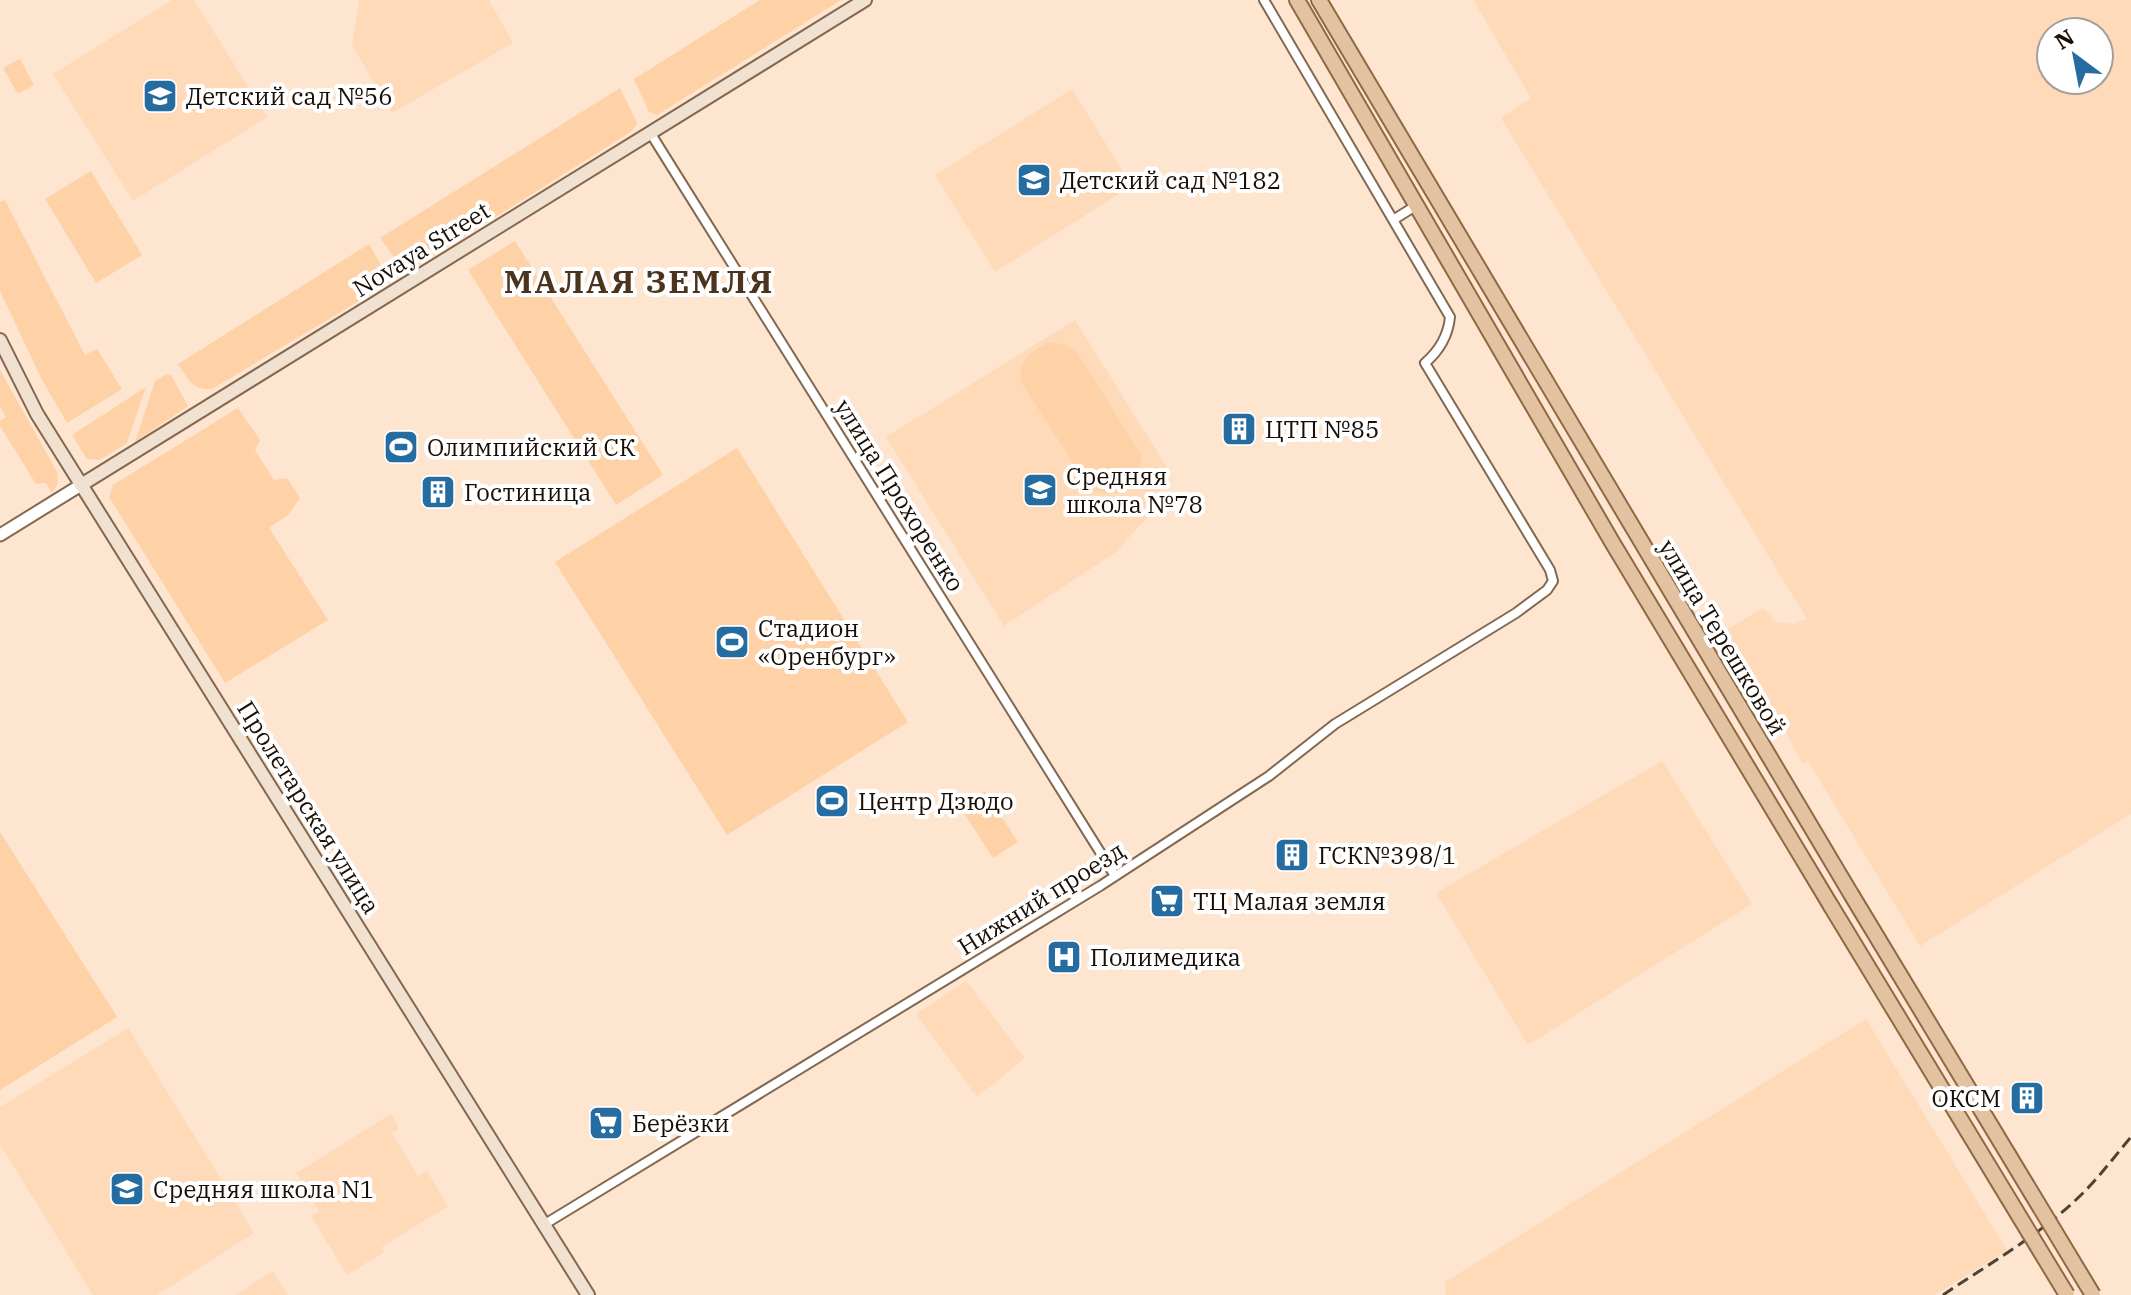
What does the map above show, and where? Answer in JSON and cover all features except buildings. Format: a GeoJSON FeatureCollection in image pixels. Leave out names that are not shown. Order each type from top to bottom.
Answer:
{"type":"FeatureCollection","features":[{"type":"Feature","properties":{"kind":"main road","name":"Novaya Street"},"geometry":{"type":"LineString","coordinates":[[81,485],[865,0]]}},
{"type":"Feature","properties":{"kind":"main road","name":"улица Терешковой"},"geometry":{"type":"LineString","coordinates":[[1297,0],[1683,661],[2067,1295]]}},
{"type":"Feature","properties":{"kind":"main road","name":"улица Терешковой"},"geometry":{"type":"LineString","coordinates":[[1319,0],[1704,649],[2093,1295]]}},
{"type":"Feature","properties":{"kind":"main road"},"geometry":{"type":"LineString","coordinates":[[1346,83],[1355,83],[1362,74]]}},
{"type":"Feature","properties":{"kind":"main road","name":"Пролетарская улица"},"geometry":{"type":"LineString","coordinates":[[0,340],[37,414],[588,1295]]}},
{"type":"Feature","properties":{"kind":"street"},"geometry":{"type":"LineString","coordinates":[[1264,0],[1393,220],[1417,205]]}},
{"type":"Feature","properties":{"kind":"street","name":"улица Прохоренко"},"geometry":{"type":"LineString","coordinates":[[651,134],[1115,876]]}},
{"type":"Feature","properties":{"kind":"street","name":"Нижний проезд"},"geometry":{"type":"LineString","coordinates":[[545,1224],[1033,929],[1269,776],[1335,724],[1516,613],[1547,590],[1553,581],[1550,570],[1425,363],[1438,352],[1450,317],[1393,220]]}},
{"type":"Feature","properties":{"kind":"street","name":"Novaya Street"},"geometry":{"type":"LineString","coordinates":[[0,535],[81,485]]}},
{"type":"Feature","properties":{"kind":"shaded area","name":"Детский сад №56"},"geometry":{"type":"Polygon","coordinates":[[[172,0],[194,0],[267,117],[133,201],[53,74],[172,0]]]}},
{"type":"Feature","properties":{"kind":"shaded area"},"geometry":{"type":"Polygon","coordinates":[[[359,0],[489,0],[513,43],[392,113],[352,45],[359,0]]]}},
{"type":"Feature","properties":{"kind":"shaded area"},"geometry":{"type":"Polygon","coordinates":[[[760,0],[841,0],[657,115],[649,112],[634,79],[760,0]]]}},
{"type":"Feature","properties":{"kind":"shaded area"},"geometry":{"type":"Polygon","coordinates":[[[1473,0],[2131,0],[2131,814],[1920,946],[1808,761],[1803,764],[1761,688],[1746,681],[1718,635],[1763,608],[1777,622],[1794,624],[1807,619],[1501,118],[1531,98],[1473,0]]]}},
{"type":"Feature","properties":{"kind":"shaded area"},"geometry":{"type":"Polygon","coordinates":[[[20,59],[34,85],[18,94],[3,68],[20,59]]]}},
{"type":"Feature","properties":{"kind":"shaded area"},"geometry":{"type":"Polygon","coordinates":[[[620,88],[637,123],[632,131],[414,268],[402,268],[380,238],[620,88]]]}},
{"type":"Feature","properties":{"kind":"shaded area","name":"Детский сад №182"},"geometry":{"type":"Polygon","coordinates":[[[1072,89],[1132,186],[995,272],[935,175],[1072,89]]]}},
{"type":"Feature","properties":{"kind":"shaded area"},"geometry":{"type":"Polygon","coordinates":[[[91,171],[142,255],[96,283],[45,199],[91,171]]]}},
{"type":"Feature","properties":{"kind":"shaded area"},"geometry":{"type":"Polygon","coordinates":[[[5,200],[85,355],[97,349],[122,389],[67,423],[41,378],[0,291],[0,202],[5,200]]]}},
{"type":"Feature","properties":{"kind":"shaded area"},"geometry":{"type":"Polygon","coordinates":[[[515,241],[663,475],[616,505],[468,270],[515,241]]]}},
{"type":"Feature","properties":{"kind":"shaded area"},"geometry":{"type":"Polygon","coordinates":[[[369,244],[389,279],[384,286],[212,389],[199,388],[188,379],[178,364],[369,244]]]}},
{"type":"Feature","properties":{"kind":"shaded area","name":"Средняя школа №78"},"geometry":{"type":"Polygon","coordinates":[[[1075,320],[1168,469],[1153,511],[1116,552],[1004,626],[886,437],[1075,320]]]}},
{"type":"Feature","properties":{"kind":"shaded area"},"geometry":{"type":"Polygon","coordinates":[[[1048,343],[1063,344],[1077,352],[1141,455],[1133,483],[1120,492],[1091,490],[1022,384],[1021,370],[1026,359],[1048,343]]]}},
{"type":"Feature","properties":{"kind":"shaded area"},"geometry":{"type":"Polygon","coordinates":[[[0,370],[57,472],[58,483],[52,493],[46,483],[36,484],[0,426],[0,421],[6,417],[0,406],[0,370]]]}},
{"type":"Feature","properties":{"kind":"shaded area"},"geometry":{"type":"Polygon","coordinates":[[[171,375],[188,406],[135,442],[155,381],[171,375]]]}},
{"type":"Feature","properties":{"kind":"shaded area"},"geometry":{"type":"Polygon","coordinates":[[[146,387],[127,443],[100,460],[87,459],[72,435],[146,387]]]}},
{"type":"Feature","properties":{"kind":"shaded area"},"geometry":{"type":"Polygon","coordinates":[[[238,408],[260,440],[255,450],[274,480],[287,478],[300,498],[288,515],[269,528],[328,620],[225,683],[109,497],[113,485],[238,408]]]}},
{"type":"Feature","properties":{"kind":"shaded area","name":"Стадион «Оренбург»"},"geometry":{"type":"Polygon","coordinates":[[[737,448],[908,722],[727,835],[555,562],[737,448]]]}},
{"type":"Feature","properties":{"kind":"shaded area"},"geometry":{"type":"Polygon","coordinates":[[[1662,761],[1752,904],[1528,1045],[1436,893],[1662,761]]]}},
{"type":"Feature","properties":{"kind":"shaded area"},"geometry":{"type":"Polygon","coordinates":[[[985,791],[1018,842],[993,858],[960,807],[985,791]]]}},
{"type":"Feature","properties":{"kind":"shaded area"},"geometry":{"type":"Polygon","coordinates":[[[0,832],[117,1017],[0,1090],[0,832]]]}},
{"type":"Feature","properties":{"kind":"shaded area"},"geometry":{"type":"Polygon","coordinates":[[[966,981],[1025,1058],[977,1097],[916,1014],[966,981]]]}},
{"type":"Feature","properties":{"kind":"shaded area"},"geometry":{"type":"Polygon","coordinates":[[[1866,1019],[2007,1250],[1935,1295],[1446,1295],[1445,1282],[1866,1019]]]}},
{"type":"Feature","properties":{"kind":"shaded area","name":"Средняя школа N1"},"geometry":{"type":"Polygon","coordinates":[[[128,1028],[254,1233],[157,1295],[93,1295],[0,1144],[0,1107],[128,1028]]]}},
{"type":"Feature","properties":{"kind":"shaded area"},"geometry":{"type":"Polygon","coordinates":[[[391,1114],[399,1128],[392,1133],[418,1176],[427,1171],[448,1206],[382,1247],[384,1252],[347,1275],[311,1216],[319,1211],[296,1173],[391,1114]]]}},
{"type":"Feature","properties":{"kind":"shaded area"},"geometry":{"type":"Polygon","coordinates":[[[272,1271],[288,1295],[236,1295],[272,1271]]]}},
{"type":"Feature","properties":{"kind":"railway"},"geometry":{"type":"LineString","coordinates":[[1943,1295],[2067,1208],[2131,1137]]}},
{"type":"Feature","properties":{"kind":"place","name":"Детский сад №56"},"geometry":{"type":"Point","coordinates":[160,96]}},
{"type":"Feature","properties":{"kind":"place","name":"Детский сад №182"},"geometry":{"type":"Point","coordinates":[1034,180]}},
{"type":"Feature","properties":{"kind":"place","name":"ЦТП №85"},"geometry":{"type":"Point","coordinates":[1239,429]}},
{"type":"Feature","properties":{"kind":"place","name":"Олимпийский СК"},"geometry":{"type":"Point","coordinates":[401,447]}},
{"type":"Feature","properties":{"kind":"place","name":"Средняя школа №78"},"geometry":{"type":"Point","coordinates":[1040,490]}},
{"type":"Feature","properties":{"kind":"place","name":"Гостиница"},"geometry":{"type":"Point","coordinates":[438,492]}},
{"type":"Feature","properties":{"kind":"place","name":"Стадион «Оренбург»"},"geometry":{"type":"Point","coordinates":[732,642]}},
{"type":"Feature","properties":{"kind":"place","name":"Центр Дзюдо"},"geometry":{"type":"Point","coordinates":[832,801]}},
{"type":"Feature","properties":{"kind":"place","name":"ГСК№398/1"},"geometry":{"type":"Point","coordinates":[1292,855]}},
{"type":"Feature","properties":{"kind":"place","name":"ТЦ Малая земля"},"geometry":{"type":"Point","coordinates":[1167,901]}},
{"type":"Feature","properties":{"kind":"place","name":"Полимедика"},"geometry":{"type":"Point","coordinates":[1064,957]}},
{"type":"Feature","properties":{"kind":"place","name":"ОКСМ"},"geometry":{"type":"Point","coordinates":[2027,1098]}},
{"type":"Feature","properties":{"kind":"place","name":"Берёзки"},"geometry":{"type":"Point","coordinates":[606,1123]}},
{"type":"Feature","properties":{"kind":"place","name":"Средняя школа N1"},"geometry":{"type":"Point","coordinates":[127,1189]}},
{"type":"Feature","properties":{"kind":"district","name":"МАЛАЯ ЗЕМЛЯ"},"geometry":{"type":"Point","coordinates":[639,281]}}]}
